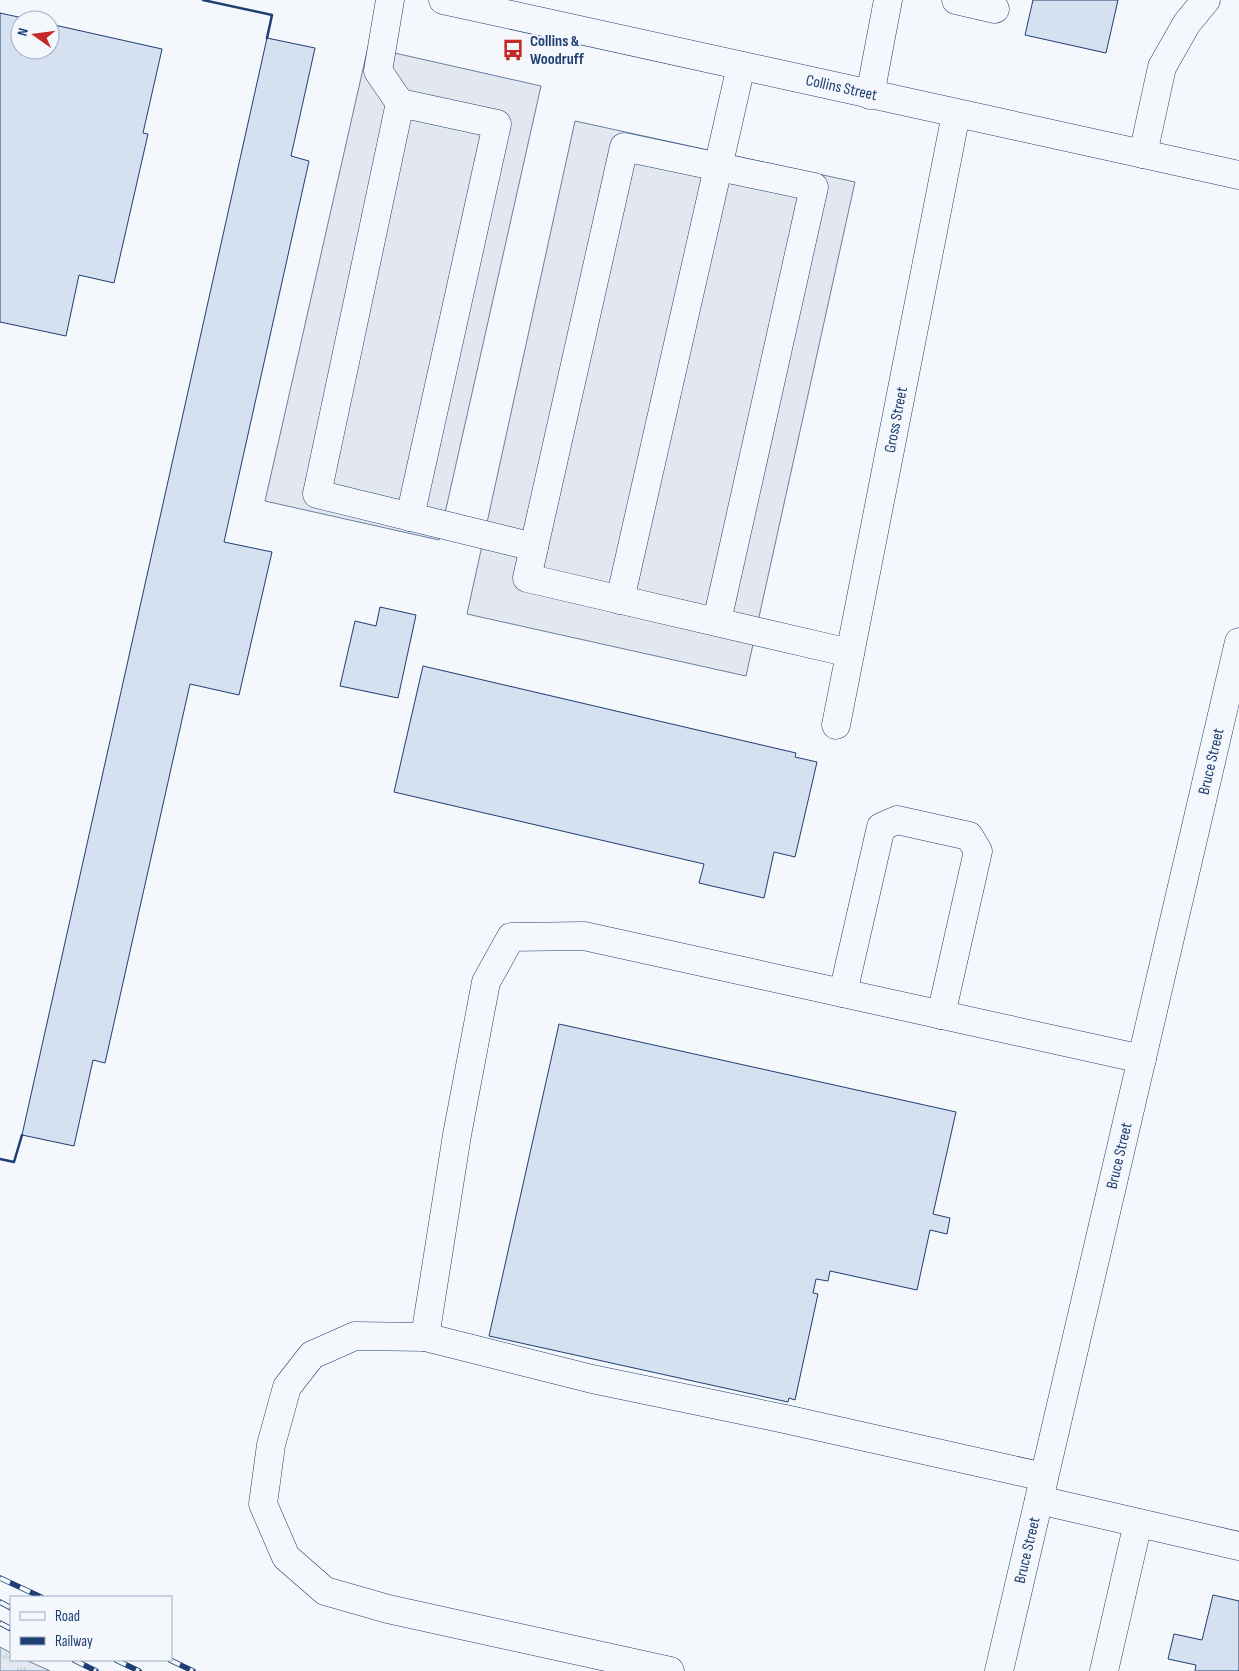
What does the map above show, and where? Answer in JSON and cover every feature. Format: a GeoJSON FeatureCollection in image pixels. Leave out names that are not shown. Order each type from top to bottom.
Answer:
{"type":"FeatureCollection","features":[{"type":"Feature","properties":{"kind":"street"},"geometry":{"type":"LineString","coordinates":[[390,0],[378,71],[400,103],[497,124],[410,517]]}},
{"type":"Feature","properties":{"kind":"street","name":"Collins Street"},"geometry":{"type":"LineString","coordinates":[[443,0],[1239,175]]}},
{"type":"Feature","properties":{"kind":"street"},"geometry":{"type":"LineString","coordinates":[[870,95],[888,0]]}},
{"type":"Feature","properties":{"kind":"street"},"geometry":{"type":"LineString","coordinates":[[956,0],[995,9]]}},
{"type":"Feature","properties":{"kind":"street"},"geometry":{"type":"LineString","coordinates":[[1143,154],[1162,67],[1187,23],[1206,0]]}},
{"type":"Feature","properties":{"kind":"street"},"geometry":{"type":"LineString","coordinates":[[620,600],[720,166],[741,66]]}},
{"type":"Feature","properties":{"kind":"street"},"geometry":{"type":"LineString","coordinates":[[400,103],[317,494],[534,548]]}},
{"type":"Feature","properties":{"kind":"street","name":"Gross Street"},"geometry":{"type":"LineString","coordinates":[[836,724],[956,114]]}},
{"type":"Feature","properties":{"kind":"street"},"geometry":{"type":"LineString","coordinates":[[717,622],[814,187],[720,166],[624,148],[527,578],[850,653]]}},
{"type":"Feature","properties":{"kind":"street","name":"Bruce Street"},"geometry":{"type":"LineString","coordinates":[[998,1671],[1239,642]]}},
{"type":"Feature","properties":{"kind":"street"},"geometry":{"type":"LineString","coordinates":[[843,993],[881,827],[897,820],[969,836],[978,851],[941,1015]]}},
{"type":"Feature","properties":{"kind":"street"},"geometry":{"type":"LineString","coordinates":[[425,1337],[456,1135],[486,982],[511,937],[584,936],[1142,1059]]}},
{"type":"Feature","properties":{"kind":"street"},"geometry":{"type":"LineString","coordinates":[[670,1671],[388,1609],[325,1591],[286,1557],[263,1504],[271,1444],[287,1387],[312,1355],[355,1336],[425,1337],[592,1379],[785,1419],[1041,1489],[1138,1523],[1239,1546]]}},
{"type":"Feature","properties":{"kind":"street"},"geometry":{"type":"LineString","coordinates":[[1104,1671],[1138,1523]]}},
{"type":"Feature","properties":{"kind":"green space"},"geometry":{"type":"Polygon","coordinates":[[[0,1647],[10,1652],[10,1661],[28,1661],[50,1671],[0,1671],[0,1647]]]}},
{"type":"Feature","properties":{"kind":"shaded area"},"geometry":{"type":"Polygon","coordinates":[[[368,47],[541,86],[439,540],[265,501],[368,47]]]}},
{"type":"Feature","properties":{"kind":"shaded area"},"geometry":{"type":"Polygon","coordinates":[[[575,121],[855,182],[746,676],[467,614],[575,121]]]}},
{"type":"Feature","properties":{"kind":"building"},"geometry":{"type":"Polygon","coordinates":[[[1033,0],[1118,0],[1106,53],[1025,35],[1033,0]]]}},
{"type":"Feature","properties":{"kind":"building"},"geometry":{"type":"Polygon","coordinates":[[[0,13],[10,15],[10,60],[60,60],[60,26],[162,49],[143,133],[148,134],[114,283],[79,275],[66,336],[0,322],[0,13]]]}},
{"type":"Feature","properties":{"kind":"building"},"geometry":{"type":"Polygon","coordinates":[[[267,38],[315,48],[291,156],[309,161],[224,542],[272,552],[239,695],[190,684],[105,1063],[93,1060],[74,1146],[22,1135],[267,38]]]}},
{"type":"Feature","properties":{"kind":"building"},"geometry":{"type":"Polygon","coordinates":[[[380,607],[416,615],[398,698],[340,686],[355,621],[376,626],[380,607]]]}},
{"type":"Feature","properties":{"kind":"building"},"geometry":{"type":"Polygon","coordinates":[[[423,666],[796,753],[795,757],[817,762],[795,857],[774,852],[764,898],[699,883],[704,864],[394,792],[423,666]]]}},
{"type":"Feature","properties":{"kind":"building"},"geometry":{"type":"Polygon","coordinates":[[[559,1024],[956,1112],[933,1214],[950,1218],[947,1234],[930,1230],[917,1290],[830,1271],[828,1281],[816,1279],[813,1293],[818,1294],[795,1400],[789,1398],[788,1402],[489,1336],[559,1024]]]}},
{"type":"Feature","properties":{"kind":"building"},"geometry":{"type":"Polygon","coordinates":[[[1213,1595],[1239,1601],[1239,1671],[1195,1671],[1196,1665],[1168,1659],[1174,1634],[1202,1640],[1213,1595]]]}},
{"type":"Feature","properties":{"kind":"railway"},"geometry":{"type":"LineString","coordinates":[[0,1578],[39,1596]]}},
{"type":"Feature","properties":{"kind":"railway"},"geometry":{"type":"LineString","coordinates":[[0,1602],[10,1607]]}},
{"type":"Feature","properties":{"kind":"railway"},"geometry":{"type":"LineString","coordinates":[[0,1623],[10,1628]]}},
{"type":"Feature","properties":{"kind":"railway"},"geometry":{"type":"LineString","coordinates":[[76,1661],[96,1671]]}},
{"type":"Feature","properties":{"kind":"railway"},"geometry":{"type":"LineString","coordinates":[[118,1661],[139,1671]]}},
{"type":"Feature","properties":{"kind":"railway"},"geometry":{"type":"LineString","coordinates":[[172,1661],[193,1671]]}},
{"type":"Feature","properties":{"kind":"wall"},"geometry":{"type":"LineString","coordinates":[[203,0],[272,15],[267,38]]}},
{"type":"Feature","properties":{"kind":"wall"},"geometry":{"type":"LineString","coordinates":[[0,1159],[14,1162],[22,1135]]}},
{"type":"Feature","properties":{"kind":"place","name":"Collins & Woodruff"},"geometry":{"type":"Point","coordinates":[513,50]}}]}
